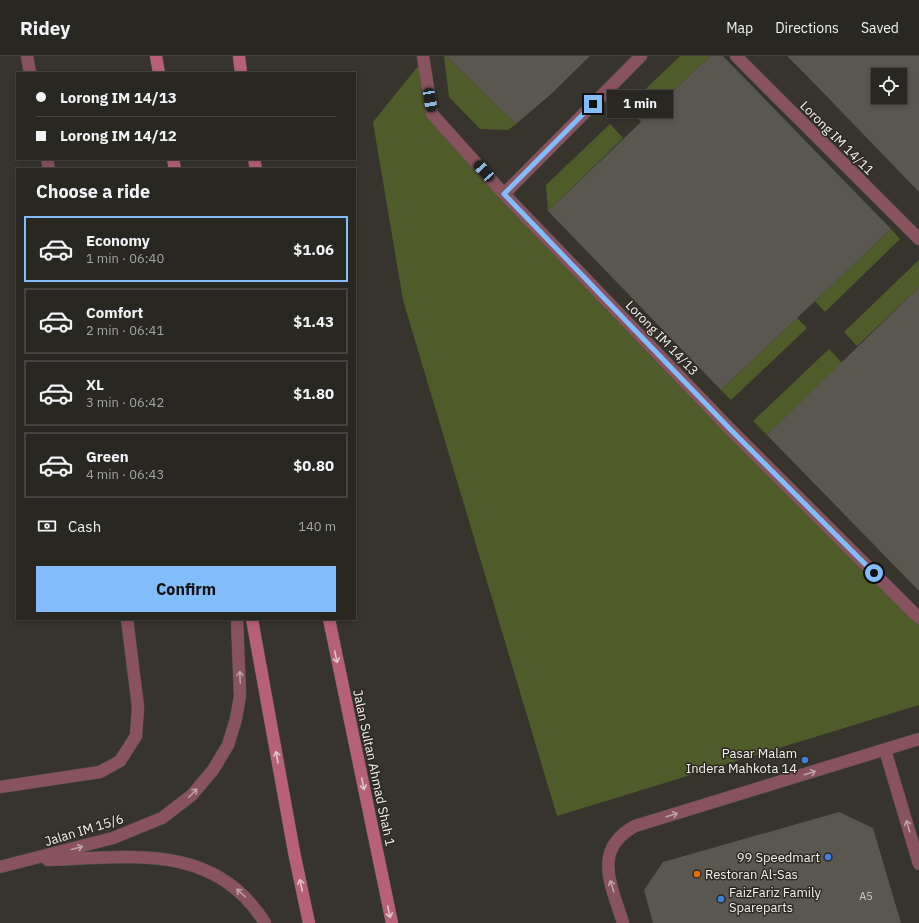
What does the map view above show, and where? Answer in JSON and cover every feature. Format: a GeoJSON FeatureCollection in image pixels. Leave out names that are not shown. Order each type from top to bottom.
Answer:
{"type":"FeatureCollection","features":[{"type":"Feature","properties":{"kind":"main road"},"geometry":{"type":"LineString","coordinates":[[156,56],[159,72]]}},
{"type":"Feature","properties":{"kind":"main road"},"geometry":{"type":"LineString","coordinates":[[239,56],[242,72]]}},
{"type":"Feature","properties":{"kind":"main road"},"geometry":{"type":"LineString","coordinates":[[252,620],[294,852],[309,923]]}},
{"type":"Feature","properties":{"kind":"main road","name":"Jalan Sultan Ahmad Shah 1"},"geometry":{"type":"LineString","coordinates":[[328,620],[392,923]]}},
{"type":"Feature","properties":{"kind":"street"},"geometry":{"type":"LineString","coordinates":[[27,56],[30,72]]}},
{"type":"Feature","properties":{"kind":"street","name":"Lorong IM 14/13"},"geometry":{"type":"LineString","coordinates":[[423,56],[432,114],[504,194],[729,428],[919,618]]}},
{"type":"Feature","properties":{"kind":"street"},"geometry":{"type":"LineString","coordinates":[[504,194],[641,56]]}},
{"type":"Feature","properties":{"kind":"street","name":"Lorong IM 14/11"},"geometry":{"type":"LineString","coordinates":[[736,56],[919,239]]}},
{"type":"Feature","properties":{"kind":"street"},"geometry":{"type":"LineString","coordinates":[[0,786],[100,772],[120,761],[136,736],[138,706],[127,620]]}},
{"type":"Feature","properties":{"kind":"street","name":"Jalan IM 15/6"},"geometry":{"type":"LineString","coordinates":[[0,867],[25,862],[114,838],[162,818],[192,795],[213,770],[228,745],[236,719],[240,696],[237,620]]}},
{"type":"Feature","properties":{"kind":"street"},"geometry":{"type":"LineString","coordinates":[[623,923],[609,877],[608,860],[613,845],[622,833],[635,826],[919,739]]}},
{"type":"Feature","properties":{"kind":"street"},"geometry":{"type":"LineString","coordinates":[[885,750],[919,864]]}},
{"type":"Feature","properties":{"kind":"street","name":"Jalan IM 15/6"},"geometry":{"type":"LineString","coordinates":[[25,862],[114,857],[179,861],[198,866],[229,882],[246,897],[265,923]]}},
{"type":"Feature","properties":{"kind":"green space"},"geometry":{"type":"Polygon","coordinates":[[[444,56],[446,56],[516,124],[508,130],[480,129],[449,97],[444,56]]]}},
{"type":"Feature","properties":{"kind":"green space"},"geometry":{"type":"Polygon","coordinates":[[[680,56],[710,56],[641,122],[627,107],[680,56]]]}},
{"type":"Feature","properties":{"kind":"green space"},"geometry":{"type":"Polygon","coordinates":[[[423,60],[432,114],[919,618],[919,705],[557,816],[403,300],[373,122],[423,60]]]}},
{"type":"Feature","properties":{"kind":"green space"},"geometry":{"type":"Polygon","coordinates":[[[610,124],[623,138],[548,211],[546,185],[610,124]]]}},
{"type":"Feature","properties":{"kind":"green space"},"geometry":{"type":"Polygon","coordinates":[[[891,229],[900,239],[825,312],[815,301],[891,229]]]}},
{"type":"Feature","properties":{"kind":"green space"},"geometry":{"type":"Polygon","coordinates":[[[919,260],[919,287],[857,346],[844,332],[919,260]]]}},
{"type":"Feature","properties":{"kind":"green space"},"geometry":{"type":"Polygon","coordinates":[[[797,318],[807,328],[731,400],[721,390],[797,318]]]}},
{"type":"Feature","properties":{"kind":"green space"},"geometry":{"type":"Polygon","coordinates":[[[829,349],[842,363],[767,435],[753,421],[829,349]]]}},
{"type":"Feature","properties":{"kind":"building"},"geometry":{"type":"Polygon","coordinates":[[[446,56],[590,56],[550,95],[516,124],[446,56]]]}},
{"type":"Feature","properties":{"kind":"building"},"geometry":{"type":"Polygon","coordinates":[[[710,56],[723,56],[891,229],[721,390],[548,211],[710,56]]]}},
{"type":"Feature","properties":{"kind":"building"},"geometry":{"type":"Polygon","coordinates":[[[787,56],[919,56],[919,192],[812,81],[787,56]]]}},
{"type":"Feature","properties":{"kind":"building"},"geometry":{"type":"Polygon","coordinates":[[[919,287],[919,591],[767,435],[919,287]]]}},
{"type":"Feature","properties":{"kind":"building"},"geometry":{"type":"Polygon","coordinates":[[[839,812],[873,828],[901,923],[653,923],[644,890],[663,862],[839,812]]]}},
{"type":"Feature","properties":{"kind":"place","name":"Pasar Malam Indera Mahkota 14"},"geometry":{"type":"Point","coordinates":[805,760]}},
{"type":"Feature","properties":{"kind":"place","name":"99 Speedmart"},"geometry":{"type":"Point","coordinates":[828,857]}},
{"type":"Feature","properties":{"kind":"place","name":"Restoran Al-Sas"},"geometry":{"type":"Point","coordinates":[697,874]}},
{"type":"Feature","properties":{"kind":"place","name":"FaizFariz Family Spareparts"},"geometry":{"type":"Point","coordinates":[721,899]}},
{"type":"Feature","properties":{"kind":"route"},"geometry":{"type":"LineString","coordinates":[[593,104],[504,194],[729,428],[874,573]]}}]}
